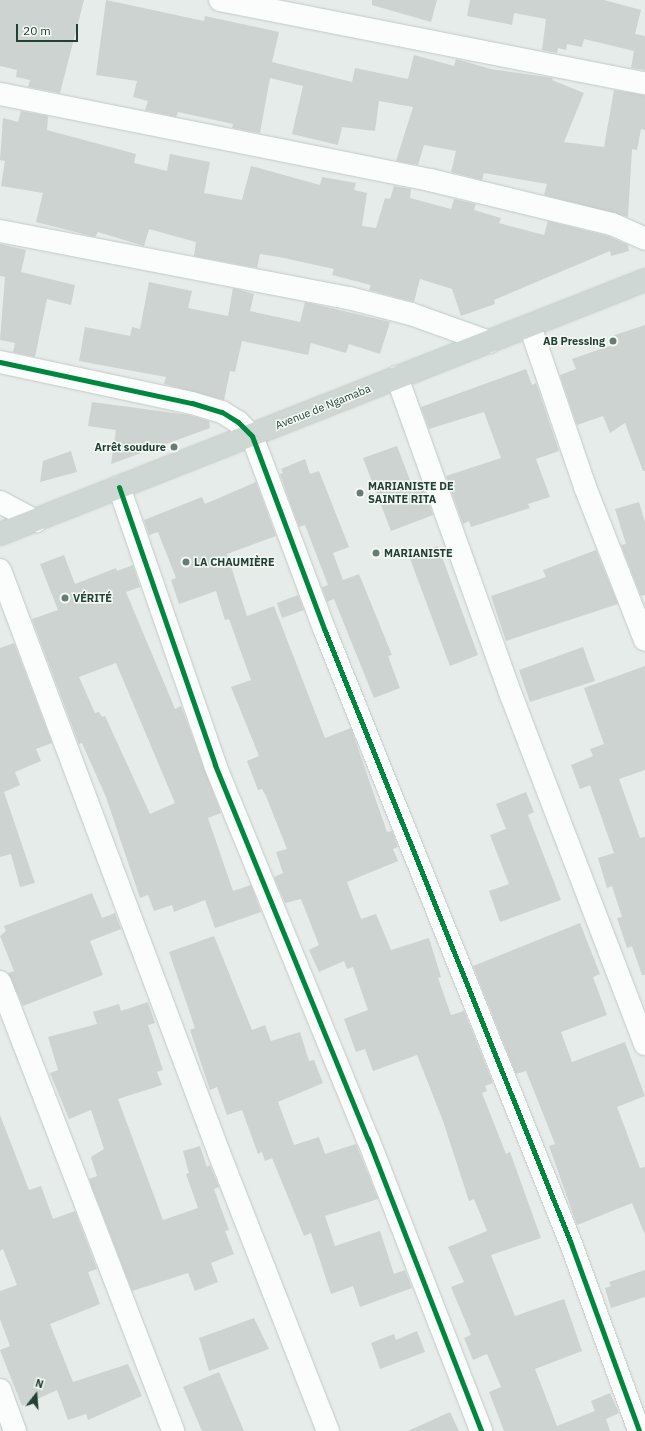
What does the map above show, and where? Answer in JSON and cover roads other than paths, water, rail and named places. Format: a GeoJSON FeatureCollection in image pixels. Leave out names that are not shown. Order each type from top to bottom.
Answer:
{"type":"FeatureCollection","features":[{"type":"Feature","properties":{"kind":"main road","name":"Avenue de Ngamaba"},"geometry":{"type":"LineString","coordinates":[[0,534],[645,280]]}},
{"type":"Feature","properties":{"kind":"street"},"geometry":{"type":"LineString","coordinates":[[220,0],[645,83]]}},
{"type":"Feature","properties":{"kind":"street"},"geometry":{"type":"LineString","coordinates":[[0,94],[430,180],[612,224],[645,239]]}},
{"type":"Feature","properties":{"kind":"street"},"geometry":{"type":"LineString","coordinates":[[0,231],[349,298],[411,314],[489,342]]}},
{"type":"Feature","properties":{"kind":"street"},"geometry":{"type":"LineString","coordinates":[[530,326],[585,487],[645,640]]}},
{"type":"Feature","properties":{"kind":"street"},"geometry":{"type":"LineString","coordinates":[[0,362],[192,402],[222,412],[238,422],[252,436],[328,638],[570,1241],[639,1431]]}},
{"type":"Feature","properties":{"kind":"street"},"geometry":{"type":"LineString","coordinates":[[397,377],[511,695],[645,1044]]}},
{"type":"Feature","properties":{"kind":"street"},"geometry":{"type":"LineString","coordinates":[[119,487],[215,765],[368,1139],[481,1431]]}},
{"type":"Feature","properties":{"kind":"street"},"geometry":{"type":"LineString","coordinates":[[0,502],[36,521]]}},
{"type":"Feature","properties":{"kind":"street"},"geometry":{"type":"LineString","coordinates":[[0,570],[219,1153],[328,1431]]}},
{"type":"Feature","properties":{"kind":"street"},"geometry":{"type":"LineString","coordinates":[[0,982],[173,1431]]}},
{"type":"Feature","properties":{"kind":"street"},"geometry":{"type":"LineString","coordinates":[[0,1390],[15,1431]]}},
{"type":"Feature","properties":{"kind":"place","name":"AB Pressing"},"geometry":{"type":"Point","coordinates":[613,341]}},
{"type":"Feature","properties":{"kind":"place","name":"Arrêt soudure"},"geometry":{"type":"Point","coordinates":[174,447]}},
{"type":"Feature","properties":{"kind":"place","name":"MARIANISTE DE SAINTE RITA"},"geometry":{"type":"Point","coordinates":[360,493]}},
{"type":"Feature","properties":{"kind":"place","name":"MARIANISTE"},"geometry":{"type":"Point","coordinates":[376,553]}},
{"type":"Feature","properties":{"kind":"place","name":"LA CHAUMIÈRE"},"geometry":{"type":"Point","coordinates":[186,562]}},
{"type":"Feature","properties":{"kind":"place","name":"VÉRITÉ"},"geometry":{"type":"Point","coordinates":[65,598]}}]}
